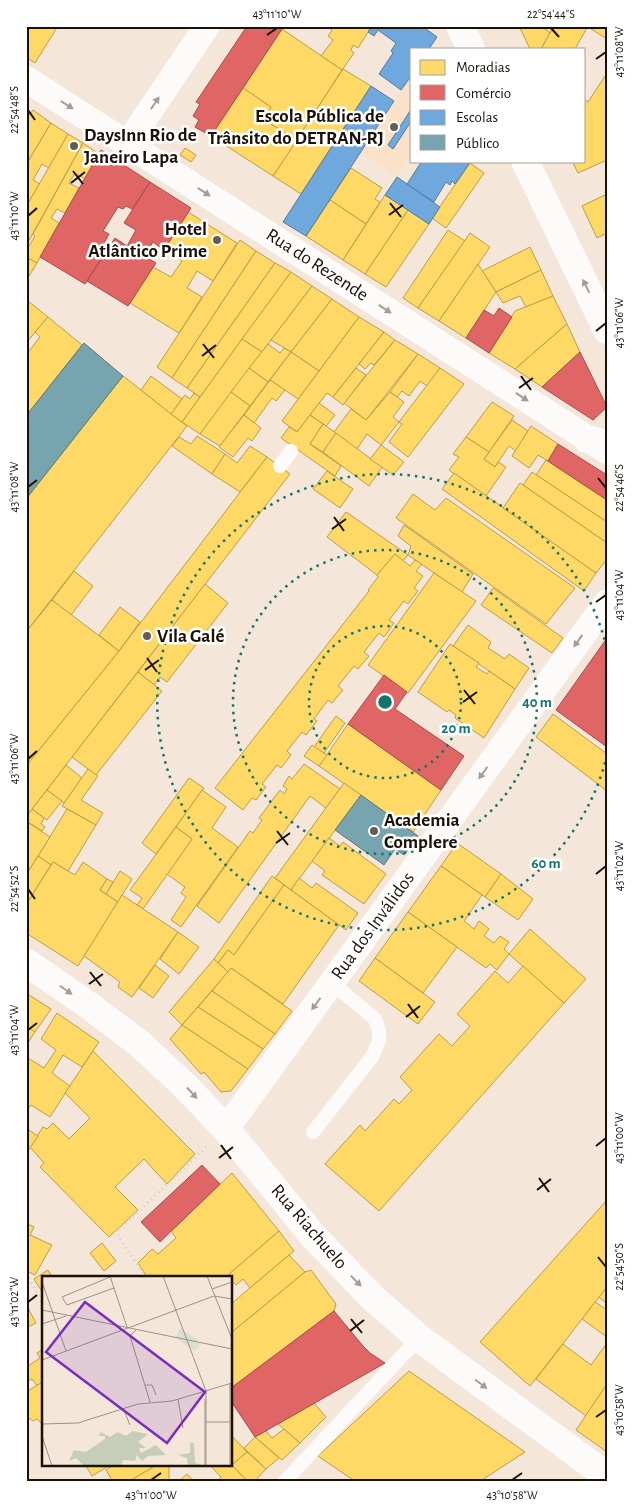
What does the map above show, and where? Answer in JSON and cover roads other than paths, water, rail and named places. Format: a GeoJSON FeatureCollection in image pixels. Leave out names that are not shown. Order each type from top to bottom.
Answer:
{"type":"FeatureCollection","features":[{"type":"Feature","properties":{"kind":"main road"},"geometry":{"type":"LineString","coordinates":[[460,26],[471,48]]}},
{"type":"Feature","properties":{"kind":"main road"},"geometry":{"type":"LineString","coordinates":[[525,162],[607,330]]}},
{"type":"Feature","properties":{"kind":"main road","name":"Rua Riachuelo"},"geometry":{"type":"LineString","coordinates":[[26,962],[140,1044],[185,1086],[226,1129],[314,1237],[373,1298],[419,1338],[607,1476]]}},
{"type":"Feature","properties":{"kind":"street"},"geometry":{"type":"LineString","coordinates":[[128,143],[207,26]]}},
{"type":"Feature","properties":{"kind":"street","name":"Rua do Rezende"},"geometry":{"type":"LineString","coordinates":[[26,79],[600,445]]}},
{"type":"Feature","properties":{"kind":"street","name":"Rua dos Inválidos"},"geometry":{"type":"LineString","coordinates":[[226,1129],[607,602]]}},
{"type":"Feature","properties":{"kind":"lane"},"geometry":{"type":"LineString","coordinates":[[280,466],[291,451]]}},
{"type":"Feature","properties":{"kind":"lane"},"geometry":{"type":"LineString","coordinates":[[313,1132],[372,1057],[379,1041],[376,1019],[332,983]]}},
{"type":"Feature","properties":{"kind":"lane"},"geometry":{"type":"LineString","coordinates":[[284,1482],[419,1338]]}},
{"type":"Feature","properties":{"kind":"place","name":"Escola Pública de Trânsito do DETRAN-RJ"},"geometry":{"type":"Point","coordinates":[394,127]}},
{"type":"Feature","properties":{"kind":"place","name":"DaysInn Rio de Janeiro Lapa"},"geometry":{"type":"Point","coordinates":[74,146]}},
{"type":"Feature","properties":{"kind":"place","name":"Hotel Atlântico Prime"},"geometry":{"type":"Point","coordinates":[217,240]}},
{"type":"Feature","properties":{"kind":"place","name":"Vila Galé"},"geometry":{"type":"Point","coordinates":[147,636]}},
{"type":"Feature","properties":{"kind":"place","name":"Academia Complere"},"geometry":{"type":"Point","coordinates":[374,831]}}]}
